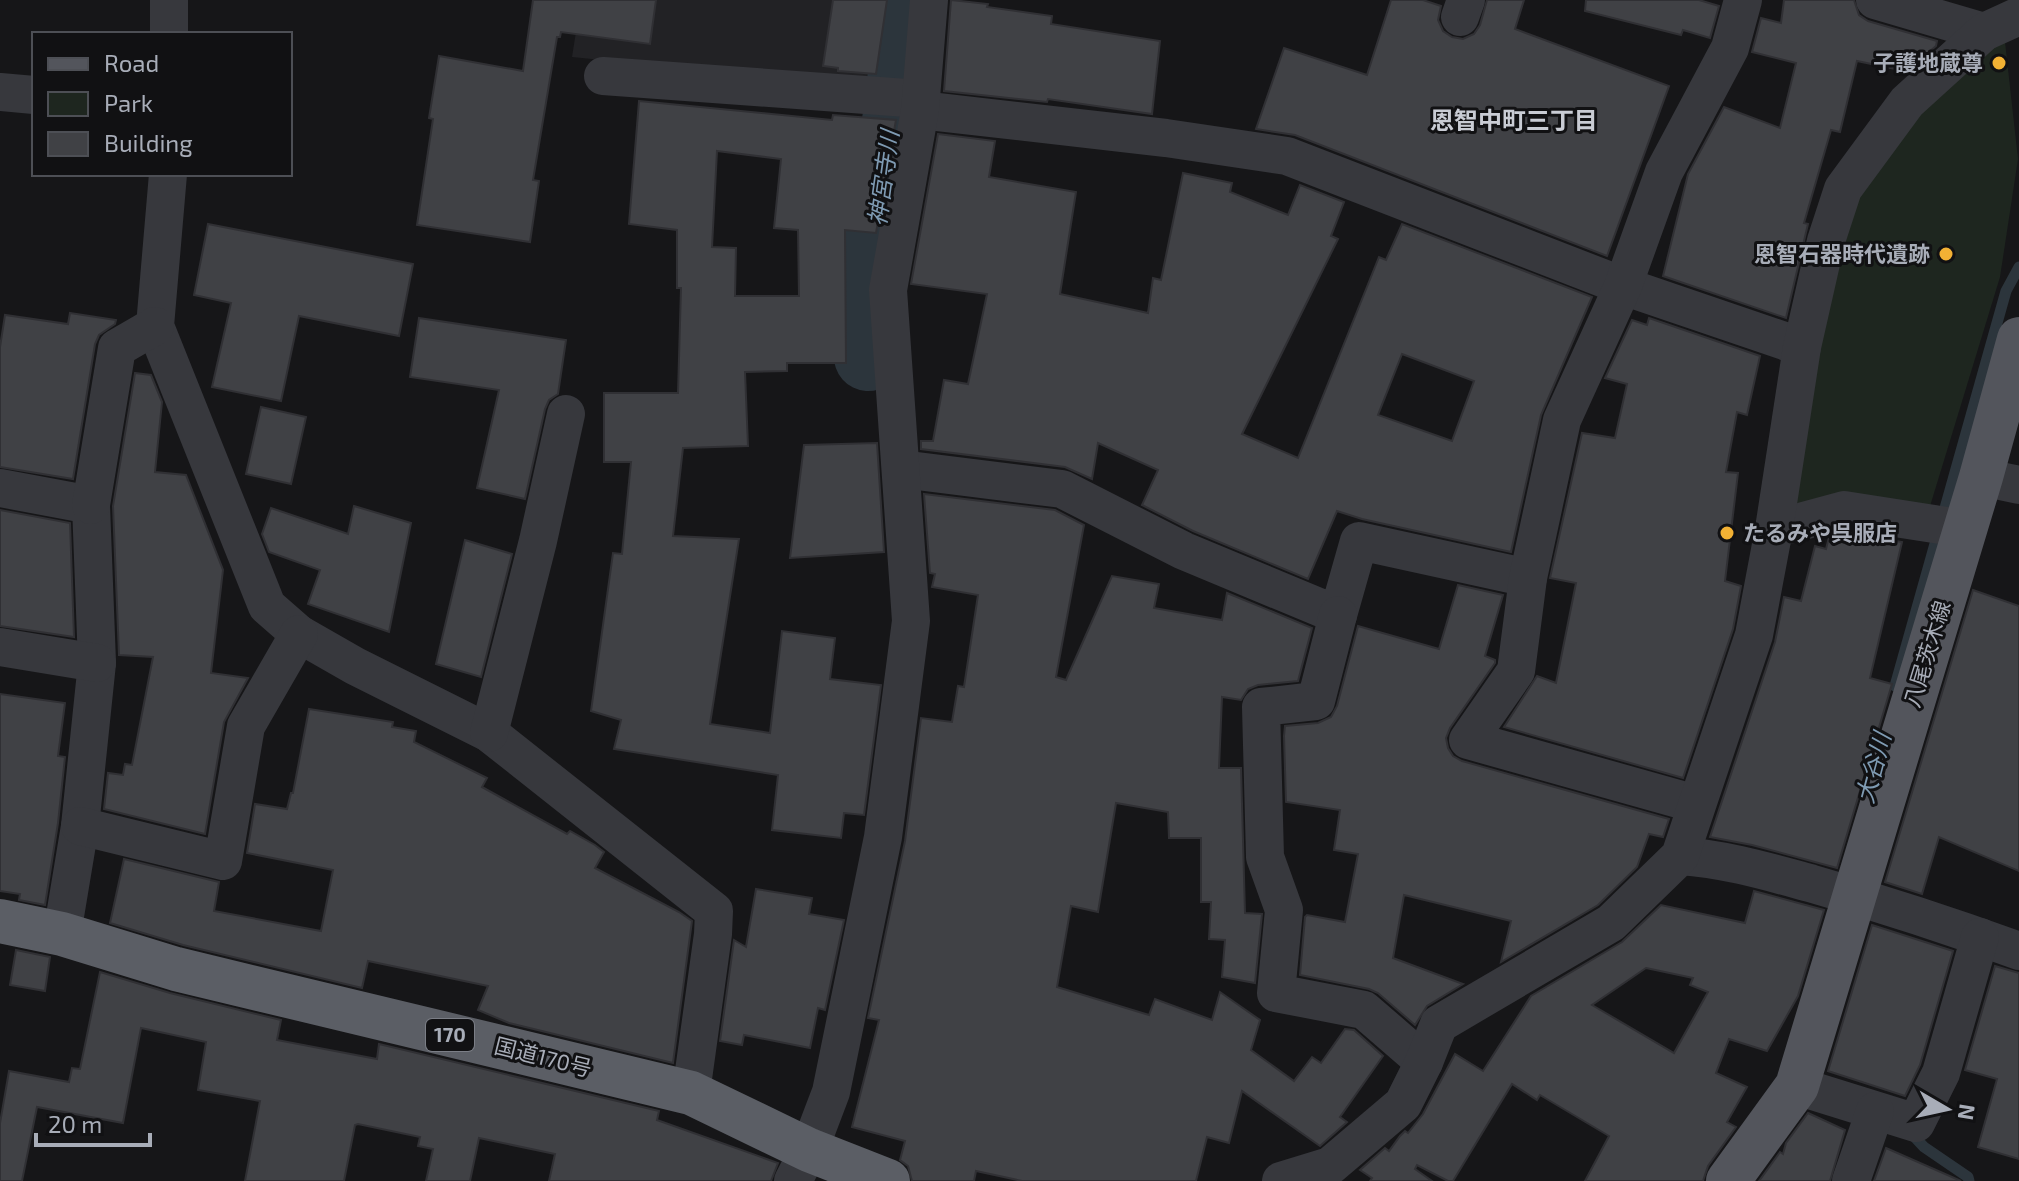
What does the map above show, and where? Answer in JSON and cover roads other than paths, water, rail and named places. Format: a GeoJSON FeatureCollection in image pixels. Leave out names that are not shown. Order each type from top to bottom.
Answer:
{"type":"FeatureCollection","features":[{"type":"Feature","properties":{"kind":"highway","name":"国道170号"},"geometry":{"type":"LineString","coordinates":[[0,921],[62,934],[176,969],[691,1093],[801,1166],[888,1181]]}},
{"type":"Feature","properties":{"kind":"main road","name":"八尾茨木線"},"geometry":{"type":"LineString","coordinates":[[1728,1181],[1797,1086],[1966,529],[2000,481],[2019,339]]}},
{"type":"Feature","properties":{"kind":"street"},"geometry":{"type":"LineString","coordinates":[[169,0],[169,32]]}},
{"type":"Feature","properties":{"kind":"street"},"geometry":{"type":"LineString","coordinates":[[801,1166],[831,1092],[883,837],[911,621],[888,290],[920,105],[929,0]]}},
{"type":"Feature","properties":{"kind":"street"},"geometry":{"type":"LineString","coordinates":[[1696,804],[1468,740],[1516,671],[1528,578],[1562,420],[1623,286],[1664,172],[1730,48],[1743,0]]}},
{"type":"Feature","properties":{"kind":"street"},"geometry":{"type":"LineString","coordinates":[[1875,0],[1984,32]]}},
{"type":"Feature","properties":{"kind":"street"},"geometry":{"type":"LineString","coordinates":[[1281,1181],[1330,1166],[1403,1104],[1439,1024],[1611,923],[1680,856],[1754,635],[1802,347],[1826,241],[1843,189],[1907,102],[1984,32],[2019,16]]}},
{"type":"Feature","properties":{"kind":"street"},"geometry":{"type":"LineString","coordinates":[[603,76],[920,105],[1287,156],[1623,286],[1802,347]]}},
{"type":"Feature","properties":{"kind":"street"},"geometry":{"type":"LineString","coordinates":[[0,92],[32,95]]}},
{"type":"Feature","properties":{"kind":"street"},"geometry":{"type":"LineString","coordinates":[[168,176],[155,326],[267,606],[299,634],[355,666],[489,733],[714,911],[691,1093]]}},
{"type":"Feature","properties":{"kind":"street"},"geometry":{"type":"LineString","coordinates":[[62,934],[80,826],[97,663],[91,505],[117,348],[155,326]]}},
{"type":"Feature","properties":{"kind":"street"},"geometry":{"type":"LineString","coordinates":[[489,733],[538,541],[566,414]]}},
{"type":"Feature","properties":{"kind":"street"},"geometry":{"type":"LineString","coordinates":[[901,469],[1062,489],[1184,551],[1338,615]]}},
{"type":"Feature","properties":{"kind":"street"},"geometry":{"type":"LineString","coordinates":[[0,488],[91,505]]}},
{"type":"Feature","properties":{"kind":"street"},"geometry":{"type":"LineString","coordinates":[[1774,529],[1844,510],[1966,529]]}},
{"type":"Feature","properties":{"kind":"street"},"geometry":{"type":"LineString","coordinates":[[1424,1062],[1364,1010],[1276,993],[1284,910],[1265,857],[1261,707],[1316,701],[1359,541],[1528,578]]}},
{"type":"Feature","properties":{"kind":"street"},"geometry":{"type":"LineString","coordinates":[[80,826],[223,861],[246,726],[299,634]]}},
{"type":"Feature","properties":{"kind":"street"},"geometry":{"type":"LineString","coordinates":[[0,647],[97,663]]}},
{"type":"Feature","properties":{"kind":"street"},"geometry":{"type":"LineString","coordinates":[[1680,856],[1704,857],[1760,869],[2019,951]]}},
{"type":"Feature","properties":{"kind":"street"},"geometry":{"type":"LineString","coordinates":[[1797,1086],[1916,1123],[1941,1073],[1980,937]]}},
{"type":"Feature","properties":{"kind":"street"},"geometry":{"type":"LineString","coordinates":[[1851,1181],[1875,1111]]}},
{"type":"Feature","properties":{"kind":"waterway","name":"神宮寺川"},"geometry":{"type":"LineString","coordinates":[[868,357],[876,230],[898,110],[910,0]]}},
{"type":"Feature","properties":{"kind":"waterway","name":"大谷川"},"geometry":{"type":"LineString","coordinates":[[1895,686],[2006,291],[2019,267]]}},
{"type":"Feature","properties":{"kind":"waterway","name":"大谷川"},"geometry":{"type":"LineString","coordinates":[[1909,1131],[1924,1147],[1968,1177],[1969,1181]]}},
{"type":"Feature","properties":{"kind":"place","name":"子護地蔵尊"},"geometry":{"type":"Point","coordinates":[1999,63]}},
{"type":"Feature","properties":{"kind":"place","name":"恩智石器時代遺跡"},"geometry":{"type":"Point","coordinates":[1946,254]}},
{"type":"Feature","properties":{"kind":"place","name":"たるみや呉服店"},"geometry":{"type":"Point","coordinates":[1727,533]}},
{"type":"Feature","properties":{"kind":"district","name":"恩智中町三丁目"},"geometry":{"type":"Point","coordinates":[1514,121]}}]}
